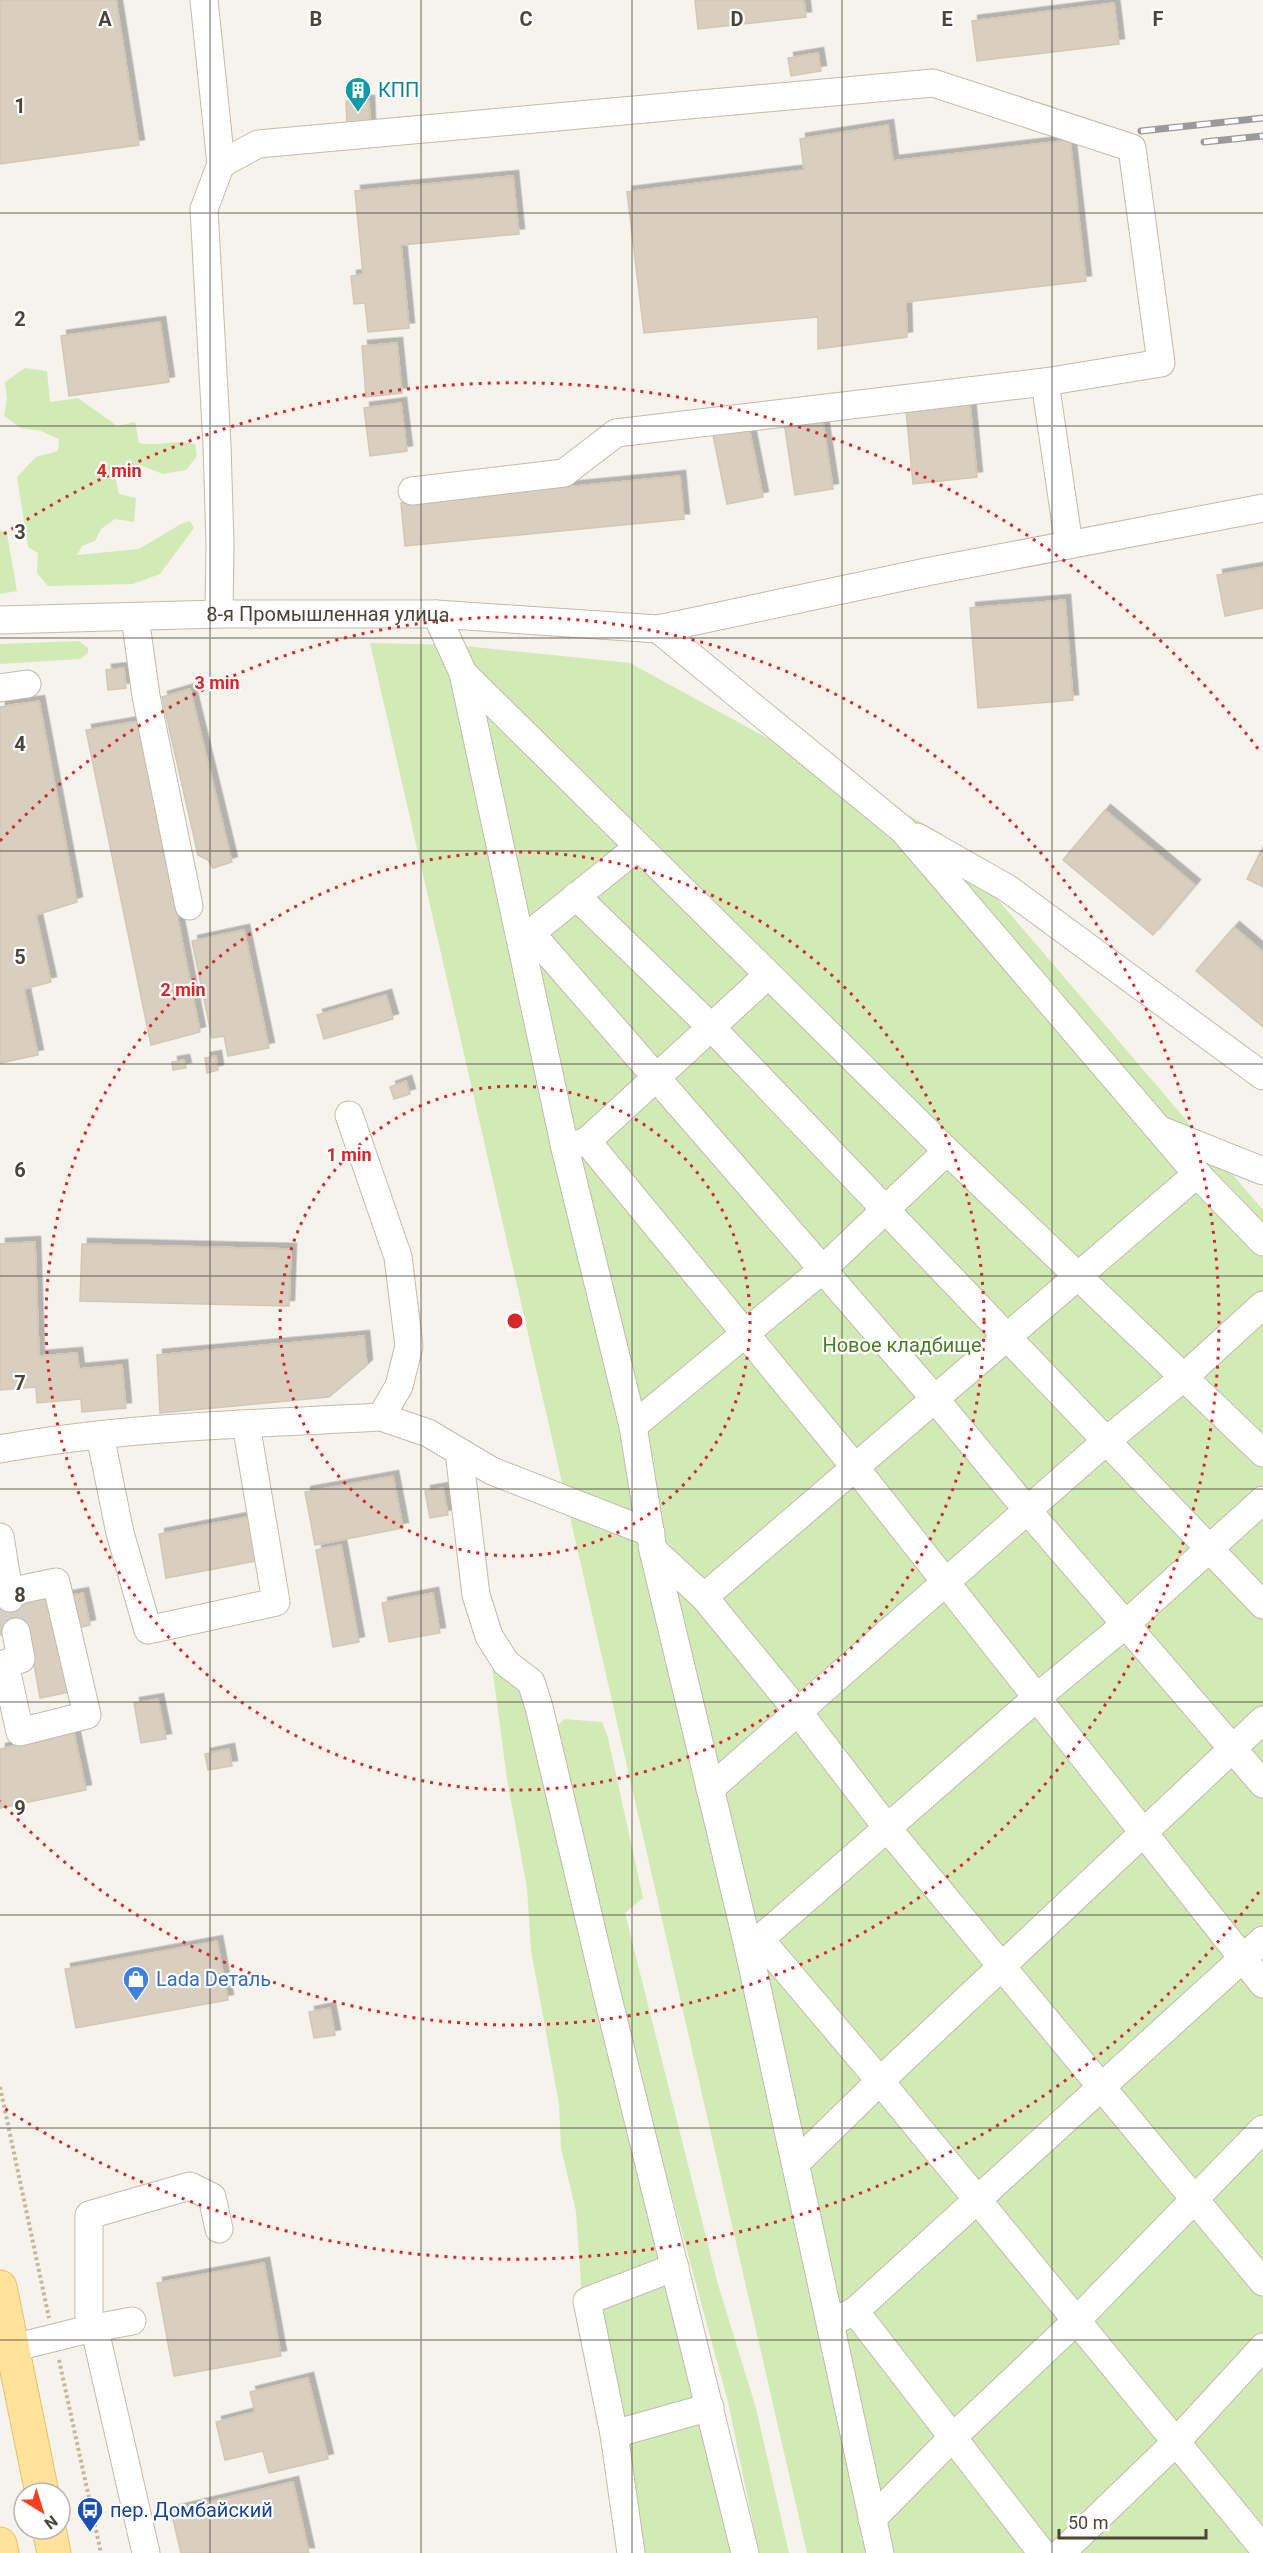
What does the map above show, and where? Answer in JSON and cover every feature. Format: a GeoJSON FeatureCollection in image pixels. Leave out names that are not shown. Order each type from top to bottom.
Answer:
{"type":"FeatureCollection","features":[{"type":"Feature","properties":{"kind":"main road"},"geometry":{"type":"LineString","coordinates":[[0,2287],[40,2481]]}},
{"type":"Feature","properties":{"kind":"main road"},"geometry":{"type":"LineString","coordinates":[[0,2544],[2,2553]]}},
{"type":"Feature","properties":{"kind":"street"},"geometry":{"type":"LineString","coordinates":[[204,0],[221,164],[204,208],[218,456],[219,614]]}},
{"type":"Feature","properties":{"kind":"street"},"geometry":{"type":"LineString","coordinates":[[221,164],[258,144],[933,83],[1132,148],[1161,363],[1045,382],[616,433],[564,473],[412,491]]}},
{"type":"Feature","properties":{"kind":"street"},"geometry":{"type":"LineString","coordinates":[[1045,382],[1069,545]]}},
{"type":"Feature","properties":{"kind":"street","name":"8-я Промышленная улица"},"geometry":{"type":"LineString","coordinates":[[0,620],[219,614],[436,614],[658,628],[931,571],[1263,508]]}},
{"type":"Feature","properties":{"kind":"street"},"geometry":{"type":"LineString","coordinates":[[436,614],[463,673],[576,1144],[633,1426],[652,1542],[710,1789],[754,1942],[796,2163],[843,2317],[872,2519],[880,2553]]}},
{"type":"Feature","properties":{"kind":"street"},"geometry":{"type":"LineString","coordinates":[[135,616],[146,696],[189,906]]}},
{"type":"Feature","properties":{"kind":"street"},"geometry":{"type":"LineString","coordinates":[[658,628],[903,830],[1197,1174],[1263,1242]]}},
{"type":"Feature","properties":{"kind":"street"},"geometry":{"type":"LineString","coordinates":[[463,673],[947,1151],[1263,1453]]}},
{"type":"Feature","properties":{"kind":"street"},"geometry":{"type":"LineString","coordinates":[[0,688],[27,684]]}},
{"type":"Feature","properties":{"kind":"street"},"geometry":{"type":"LineString","coordinates":[[903,830],[1007,888],[1263,1076]]}},
{"type":"Feature","properties":{"kind":"street"},"geometry":{"type":"LineString","coordinates":[[526,937],[638,847]]}},
{"type":"Feature","properties":{"kind":"street"},"geometry":{"type":"LineString","coordinates":[[576,896],[712,1028],[1263,1605]]}},
{"type":"Feature","properties":{"kind":"street"},"geometry":{"type":"LineString","coordinates":[[526,937],[657,1077],[935,1398],[1028,1511],[1263,1784]]}},
{"type":"Feature","properties":{"kind":"street"},"geometry":{"type":"LineString","coordinates":[[576,1144],[657,1077],[768,975]]}},
{"type":"Feature","properties":{"kind":"street"},"geometry":{"type":"LineString","coordinates":[[349,1115],[398,1257],[408,1346],[399,1386],[381,1417]]}},
{"type":"Feature","properties":{"kind":"street"},"geometry":{"type":"LineString","coordinates":[[1159,1130],[1263,1171]]}},
{"type":"Feature","properties":{"kind":"street"},"geometry":{"type":"LineString","coordinates":[[576,1144],[744,1334],[854,1466],[1035,1699],[1144,1832],[1263,1984]]}},
{"type":"Feature","properties":{"kind":"street"},"geometry":{"type":"LineString","coordinates":[[633,1426],[822,1270],[947,1151]]}},
{"type":"Feature","properties":{"kind":"street"},"geometry":{"type":"LineString","coordinates":[[704,1597],[1197,1174]]}},
{"type":"Feature","properties":{"kind":"street"},"geometry":{"type":"LineString","coordinates":[[710,1789],[1106,1442],[1184,1377],[1263,1305]]}},
{"type":"Feature","properties":{"kind":"street"},"geometry":{"type":"LineString","coordinates":[[0,1449],[100,1436],[246,1424],[381,1417],[428,1433],[492,1471],[652,1542],[704,1597],[799,1713],[888,1829],[1263,2282]]}},
{"type":"Feature","properties":{"kind":"street"},"geometry":{"type":"LineString","coordinates":[[100,1436],[120,1533],[148,1630],[276,1602],[246,1424]]}},
{"type":"Feature","properties":{"kind":"street"},"geometry":{"type":"LineString","coordinates":[[459,1452],[476,1594],[489,1636],[506,1663],[531,1682],[539,1707],[606,1990],[745,2553]]}},
{"type":"Feature","properties":{"kind":"street"},"geometry":{"type":"LineString","coordinates":[[754,1942],[1125,1624],[1263,1500]]}},
{"type":"Feature","properties":{"kind":"street"},"geometry":{"type":"LineString","coordinates":[[0,1540],[10,1595],[56,1582],[87,1715],[20,1732],[3,1664],[21,1659],[16,1632]]}},
{"type":"Feature","properties":{"kind":"street"},"geometry":{"type":"LineString","coordinates":[[796,2163],[879,2081],[1263,1720]]}},
{"type":"Feature","properties":{"kind":"street"},"geometry":{"type":"LineString","coordinates":[[843,2317],[1102,2087],[1263,1940]]}},
{"type":"Feature","properties":{"kind":"street"},"geometry":{"type":"LineString","coordinates":[[754,1942],[879,2081],[1261,2548]]}},
{"type":"Feature","properties":{"kind":"street"},"geometry":{"type":"LineString","coordinates":[[872,2519],[953,2437],[1076,2321],[1263,2129]]}},
{"type":"Feature","properties":{"kind":"street"},"geometry":{"type":"LineString","coordinates":[[146,2553],[97,2339],[89,2329],[89,2215],[190,2186],[212,2197],[219,2229]]}},
{"type":"Feature","properties":{"kind":"street"},"geometry":{"type":"LineString","coordinates":[[631,2553],[614,2434],[587,2301],[675,2267]]}},
{"type":"Feature","properties":{"kind":"street"},"geometry":{"type":"LineString","coordinates":[[843,2317],[953,2437],[1042,2553]]}},
{"type":"Feature","properties":{"kind":"street"},"geometry":{"type":"LineString","coordinates":[[12,2348],[132,2321]]}},
{"type":"Feature","properties":{"kind":"street"},"geometry":{"type":"LineString","coordinates":[[1061,2553],[1176,2442],[1263,2347]]}},
{"type":"Feature","properties":{"kind":"street"},"geometry":{"type":"LineString","coordinates":[[614,2434],[710,2407]]}},
{"type":"Feature","properties":{"kind":"green space"},"geometry":{"type":"Polygon","coordinates":[[[25,368],[47,371],[50,402],[78,398],[117,426],[135,422],[139,443],[195,444],[197,456],[186,470],[163,474],[142,466],[138,480],[115,476],[119,494],[136,498],[134,522],[115,519],[101,529],[95,541],[82,546],[77,555],[139,549],[190,521],[194,528],[160,574],[133,584],[48,586],[37,573],[38,553],[28,547],[17,477],[36,457],[58,451],[59,439],[41,431],[21,428],[4,416],[7,398],[5,382],[25,368]]]}},
{"type":"Feature","properties":{"kind":"green space"},"geometry":{"type":"Polygon","coordinates":[[[0,530],[7,534],[17,591],[0,594],[0,530]]]}},
{"type":"Feature","properties":{"kind":"green space"},"geometry":{"type":"Polygon","coordinates":[[[79,641],[88,648],[88,653],[80,659],[0,664],[0,644],[79,641]]]}},
{"type":"Feature","properties":{"kind":"green space","name":"Новое кладбище"},"geometry":{"type":"Polygon","coordinates":[[[370,643],[454,645],[630,663],[941,833],[1263,1210],[1263,2553],[807,2553],[370,643]]]}},
{"type":"Feature","properties":{"kind":"green space"},"geometry":{"type":"Polygon","coordinates":[[[491,1659],[544,1689],[554,1729],[564,1719],[602,1722],[608,1738],[643,1898],[625,1913],[717,2281],[756,2408],[789,2553],[759,2553],[728,2402],[610,1967],[749,2553],[626,2553],[582,2298],[576,2211],[561,2148],[559,2104],[531,1950],[527,1888],[507,1779],[491,1659]]]}},
{"type":"Feature","properties":{"kind":"building"},"geometry":{"type":"Polygon","coordinates":[[[0,0],[116,0],[139,145],[0,164],[0,0]]]}},
{"type":"Feature","properties":{"kind":"building"},"geometry":{"type":"Polygon","coordinates":[[[695,0],[804,0],[806,17],[698,29],[695,0]]]}},
{"type":"Feature","properties":{"kind":"building"},"geometry":{"type":"Polygon","coordinates":[[[1114,3],[1119,44],[977,61],[972,21],[1114,3]]]}},
{"type":"Feature","properties":{"kind":"building"},"geometry":{"type":"Polygon","coordinates":[[[818,53],[821,71],[791,76],[788,58],[818,53]]]}},
{"type":"Feature","properties":{"kind":"building","name":"КПП"},"geometry":{"type":"Polygon","coordinates":[[[346,101],[369,101],[370,125],[347,125],[346,101]]]}},
{"type":"Feature","properties":{"kind":"building"},"geometry":{"type":"Polygon","coordinates":[[[888,125],[893,161],[1070,140],[1086,281],[906,302],[907,337],[818,349],[818,317],[644,333],[627,192],[804,170],[800,139],[888,125]]]}},
{"type":"Feature","properties":{"kind":"building"},"geometry":{"type":"Polygon","coordinates":[[[513,176],[519,234],[401,245],[409,328],[368,332],[365,303],[354,304],[351,276],[363,274],[355,191],[513,176]]]}},
{"type":"Feature","properties":{"kind":"building"},"geometry":{"type":"Polygon","coordinates":[[[160,322],[169,382],[69,396],[61,336],[160,322]]]}},
{"type":"Feature","properties":{"kind":"building"},"geometry":{"type":"Polygon","coordinates":[[[397,343],[402,393],[366,397],[362,346],[397,343]]]}},
{"type":"Feature","properties":{"kind":"building"},"geometry":{"type":"Polygon","coordinates":[[[969,394],[977,477],[913,484],[905,400],[969,394]]]}},
{"type":"Feature","properties":{"kind":"building"},"geometry":{"type":"Polygon","coordinates":[[[401,403],[407,451],[370,456],[364,408],[401,403]]]}},
{"type":"Feature","properties":{"kind":"building"},"geometry":{"type":"Polygon","coordinates":[[[822,416],[833,489],[795,495],[784,422],[822,416]]]}},
{"type":"Feature","properties":{"kind":"building"},"geometry":{"type":"Polygon","coordinates":[[[749,428],[763,497],[727,504],[713,435],[749,428]]]}},
{"type":"Feature","properties":{"kind":"building"},"geometry":{"type":"Polygon","coordinates":[[[680,476],[684,519],[405,546],[401,503],[680,476]]]}},
{"type":"Feature","properties":{"kind":"building"},"geometry":{"type":"Polygon","coordinates":[[[1263,567],[1263,608],[1225,616],[1217,575],[1263,567]]]}},
{"type":"Feature","properties":{"kind":"building"},"geometry":{"type":"Polygon","coordinates":[[[1065,600],[1073,700],[978,708],[970,608],[1065,600]]]}},
{"type":"Feature","properties":{"kind":"building"},"geometry":{"type":"Polygon","coordinates":[[[124,668],[126,688],[108,690],[106,670],[124,668]]]}},
{"type":"Feature","properties":{"kind":"building"},"geometry":{"type":"Polygon","coordinates":[[[190,689],[232,862],[213,868],[208,860],[198,855],[162,697],[190,689]]]}},
{"type":"Feature","properties":{"kind":"building"},"geometry":{"type":"Polygon","coordinates":[[[39,701],[77,902],[36,915],[51,982],[24,989],[38,1055],[0,1063],[0,707],[39,701]]]}},
{"type":"Feature","properties":{"kind":"building"},"geometry":{"type":"Polygon","coordinates":[[[139,721],[200,1032],[151,1045],[86,730],[139,721]]]}},
{"type":"Feature","properties":{"kind":"building"},"geometry":{"type":"Polygon","coordinates":[[[1105,810],[1195,885],[1153,935],[1063,860],[1105,810]]]}},
{"type":"Feature","properties":{"kind":"building"},"geometry":{"type":"Polygon","coordinates":[[[1263,847],[1263,887],[1247,879],[1263,847]]]}},
{"type":"Feature","properties":{"kind":"building"},"geometry":{"type":"Polygon","coordinates":[[[1234,927],[1263,952],[1263,1027],[1196,971],[1234,927]]]}},
{"type":"Feature","properties":{"kind":"building"},"geometry":{"type":"Polygon","coordinates":[[[244,930],[269,1048],[228,1056],[224,1036],[212,1038],[192,941],[244,930]]]}},
{"type":"Feature","properties":{"kind":"building"},"geometry":{"type":"Polygon","coordinates":[[[386,995],[393,1019],[324,1039],[317,1015],[386,995]]]}},
{"type":"Feature","properties":{"kind":"building"},"geometry":{"type":"Polygon","coordinates":[[[216,1056],[218,1070],[207,1073],[205,1058],[216,1056]]]}},
{"type":"Feature","properties":{"kind":"building"},"geometry":{"type":"Polygon","coordinates":[[[184,1060],[186,1068],[173,1070],[172,1062],[184,1060]]]}},
{"type":"Feature","properties":{"kind":"building"},"geometry":{"type":"Polygon","coordinates":[[[406,1081],[410,1094],[394,1099],[390,1087],[406,1081]]]}},
{"type":"Feature","properties":{"kind":"building"},"geometry":{"type":"Polygon","coordinates":[[[35,1242],[39,1356],[77,1353],[79,1369],[122,1365],[126,1408],[82,1412],[81,1399],[37,1403],[36,1387],[0,1390],[0,1244],[35,1242]]]}},
{"type":"Feature","properties":{"kind":"building"},"geometry":{"type":"Polygon","coordinates":[[[82,1244],[291,1249],[289,1306],[80,1301],[82,1244]]]}},
{"type":"Feature","properties":{"kind":"building"},"geometry":{"type":"Polygon","coordinates":[[[364,1336],[367,1365],[329,1397],[160,1413],[157,1355],[364,1336]]]}},
{"type":"Feature","properties":{"kind":"building"},"geometry":{"type":"Polygon","coordinates":[[[393,1476],[403,1528],[315,1545],[305,1492],[393,1476]]]}},
{"type":"Feature","properties":{"kind":"building"},"geometry":{"type":"Polygon","coordinates":[[[443,1488],[448,1515],[430,1518],[425,1491],[443,1488]]]}},
{"type":"Feature","properties":{"kind":"building"},"geometry":{"type":"Polygon","coordinates":[[[248,1517],[256,1561],[166,1578],[159,1534],[248,1517]]]}},
{"type":"Feature","properties":{"kind":"building"},"geometry":{"type":"Polygon","coordinates":[[[341,1545],[359,1642],[333,1647],[316,1550],[341,1545]]]}},
{"type":"Feature","properties":{"kind":"building"},"geometry":{"type":"Polygon","coordinates":[[[50,1586],[70,1692],[40,1698],[21,1591],[50,1586]]]}},
{"type":"Feature","properties":{"kind":"building"},"geometry":{"type":"Polygon","coordinates":[[[83,1593],[90,1625],[74,1629],[67,1596],[83,1593]]]}},
{"type":"Feature","properties":{"kind":"building"},"geometry":{"type":"Polygon","coordinates":[[[433,1593],[440,1633],[389,1642],[382,1603],[433,1593]]]}},
{"type":"Feature","properties":{"kind":"building"},"geometry":{"type":"Polygon","coordinates":[[[22,1596],[27,1630],[0,1635],[0,1600],[22,1596]]]}},
{"type":"Feature","properties":{"kind":"building"},"geometry":{"type":"Polygon","coordinates":[[[158,1699],[166,1739],[141,1743],[134,1703],[158,1699]]]}},
{"type":"Feature","properties":{"kind":"building"},"geometry":{"type":"Polygon","coordinates":[[[74,1733],[86,1790],[0,1808],[0,1749],[74,1733]]]}},
{"type":"Feature","properties":{"kind":"building"},"geometry":{"type":"Polygon","coordinates":[[[229,1749],[232,1766],[208,1770],[205,1754],[229,1749]]]}},
{"type":"Feature","properties":{"kind":"building"},"geometry":{"type":"Polygon","coordinates":[[[217,1941],[228,2000],[76,2028],[65,1969],[217,1941]]]}},
{"type":"Feature","properties":{"kind":"building"},"geometry":{"type":"Polygon","coordinates":[[[330,2008],[335,2035],[314,2038],[309,2012],[330,2008]]]}},
{"type":"Feature","properties":{"kind":"building"},"geometry":{"type":"Polygon","coordinates":[[[264,2263],[281,2356],[174,2376],[157,2283],[264,2263]]]}},
{"type":"Feature","properties":{"kind":"building"},"geometry":{"type":"Polygon","coordinates":[[[308,2378],[328,2459],[269,2473],[263,2451],[225,2460],[216,2422],[255,2412],[250,2392],[308,2378]]]}},
{"type":"Feature","properties":{"kind":"building"},"geometry":{"type":"Polygon","coordinates":[[[293,2482],[309,2553],[181,2553],[171,2511],[293,2482]]]}},
{"type":"Feature","properties":{"kind":"tunnel"},"geometry":{"type":"LineString","coordinates":[[10,1598],[16,1632]]}},
{"type":"Feature","properties":{"kind":"railway"},"geometry":{"type":"LineString","coordinates":[[1141,131],[1263,118]]}},
{"type":"Feature","properties":{"kind":"railway"},"geometry":{"type":"LineString","coordinates":[[1204,142],[1263,136]]}},
{"type":"Feature","properties":{"kind":"place","name":"КПП"},"geometry":{"type":"Point","coordinates":[358,113]}},
{"type":"Feature","properties":{"kind":"place","name":"Lada Dеталь"},"geometry":{"type":"Point","coordinates":[136,2002]}},
{"type":"Feature","properties":{"kind":"place","name":"пер. Домбайский"},"geometry":{"type":"Point","coordinates":[90,2533]}}]}
